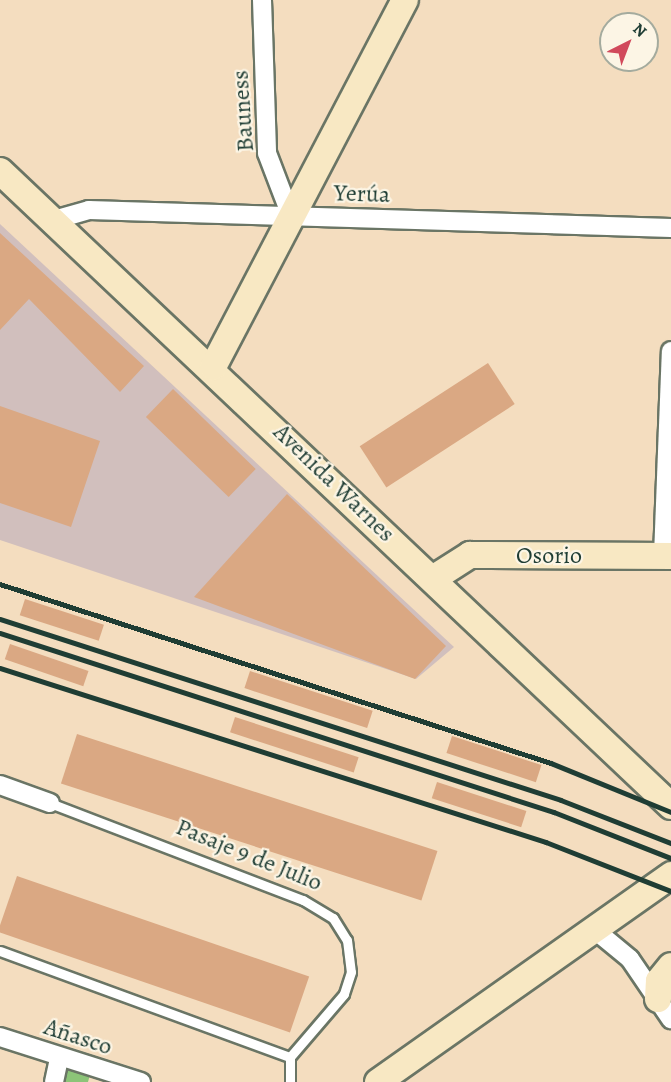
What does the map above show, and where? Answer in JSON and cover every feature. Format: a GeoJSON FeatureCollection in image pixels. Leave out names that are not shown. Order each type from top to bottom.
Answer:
{"type":"FeatureCollection","features":[{"type":"Feature","properties":{"kind":"main road"},"geometry":{"type":"LineString","coordinates":[[213,367],[405,0]]}},
{"type":"Feature","properties":{"kind":"main road","name":"Avenida Warnes"},"geometry":{"type":"LineString","coordinates":[[0,171],[213,367],[669,806]]}},
{"type":"Feature","properties":{"kind":"main road","name":"Osorio"},"geometry":{"type":"LineString","coordinates":[[434,578],[470,555],[667,556]]}},
{"type":"Feature","properties":{"kind":"main road"},"geometry":{"type":"LineString","coordinates":[[378,1082],[671,876]]}},
{"type":"Feature","properties":{"kind":"main road"},"geometry":{"type":"LineString","coordinates":[[664,1009],[659,981],[671,966]]}},
{"type":"Feature","properties":{"kind":"street","name":"Bauness"},"geometry":{"type":"LineString","coordinates":[[262,0],[267,153],[291,216]]}},
{"type":"Feature","properties":{"kind":"street","name":"Yerúa"},"geometry":{"type":"LineString","coordinates":[[54,220],[89,210],[671,228]]}},
{"type":"Feature","properties":{"kind":"street"},"geometry":{"type":"LineString","coordinates":[[667,556],[671,351]]}},
{"type":"Feature","properties":{"kind":"street","name":"Pasaje 9 de Julio"},"geometry":{"type":"LineString","coordinates":[[0,785],[50,803]]}},
{"type":"Feature","properties":{"kind":"street"},"geometry":{"type":"LineString","coordinates":[[595,930],[630,959],[664,1009]]}},
{"type":"Feature","properties":{"kind":"street","name":"Añasco"},"geometry":{"type":"LineString","coordinates":[[0,1037],[59,1058],[90,1075],[141,1082]]}},
{"type":"Feature","properties":{"kind":"street"},"geometry":{"type":"LineString","coordinates":[[54,1082],[59,1058]]}},
{"type":"Feature","properties":{"kind":"lane","name":"Pasaje 9 de Julio"},"geometry":{"type":"LineString","coordinates":[[50,803],[303,900],[333,918],[348,940],[351,972],[344,994],[290,1057]]}},
{"type":"Feature","properties":{"kind":"lane"},"geometry":{"type":"LineString","coordinates":[[0,951],[290,1057],[290,1082]]}},
{"type":"Feature","properties":{"kind":"shaded area"},"geometry":{"type":"Polygon","coordinates":[[[0,224],[454,647],[416,679],[0,540],[0,224]]]}},
{"type":"Feature","properties":{"kind":"green space"},"geometry":{"type":"Polygon","coordinates":[[[59,1058],[92,1067],[88,1082],[54,1082],[59,1058]]]}},
{"type":"Feature","properties":{"kind":"building"},"geometry":{"type":"Polygon","coordinates":[[[0,233],[144,366],[120,392],[29,299],[0,330],[0,233]]]}},
{"type":"Feature","properties":{"kind":"building"},"geometry":{"type":"Polygon","coordinates":[[[488,363],[515,404],[386,487],[360,446],[488,363]]]}},
{"type":"Feature","properties":{"kind":"building"},"geometry":{"type":"Polygon","coordinates":[[[173,389],[256,469],[229,497],[146,417],[173,389]]]}},
{"type":"Feature","properties":{"kind":"building"},"geometry":{"type":"Polygon","coordinates":[[[0,406],[100,441],[71,527],[0,503],[0,406]]]}},
{"type":"Feature","properties":{"kind":"building"},"geometry":{"type":"Polygon","coordinates":[[[287,494],[446,646],[415,679],[194,597],[287,494]]]}},
{"type":"Feature","properties":{"kind":"building"},"geometry":{"type":"Polygon","coordinates":[[[25,599],[104,625],[99,641],[20,615],[25,599]]]}},
{"type":"Feature","properties":{"kind":"building"},"geometry":{"type":"Polygon","coordinates":[[[10,644],[88,671],[83,686],[5,659],[10,644]]]}},
{"type":"Feature","properties":{"kind":"building"},"geometry":{"type":"Polygon","coordinates":[[[250,671],[373,711],[367,728],[244,688],[250,671]]]}},
{"type":"Feature","properties":{"kind":"building"},"geometry":{"type":"Polygon","coordinates":[[[235,717],[359,757],[354,772],[230,732],[235,717]]]}},
{"type":"Feature","properties":{"kind":"building"},"geometry":{"type":"Polygon","coordinates":[[[77,734],[437,851],[421,901],[61,783],[77,734]]]}},
{"type":"Feature","properties":{"kind":"building"},"geometry":{"type":"Polygon","coordinates":[[[452,736],[541,765],[536,782],[446,753],[452,736]]]}},
{"type":"Feature","properties":{"kind":"building"},"geometry":{"type":"Polygon","coordinates":[[[437,782],[526,811],[521,827],[432,798],[437,782]]]}},
{"type":"Feature","properties":{"kind":"building"},"geometry":{"type":"Polygon","coordinates":[[[17,876],[309,977],[290,1032],[0,933],[0,925],[17,876]]]}},
{"type":"Feature","properties":{"kind":"railway"},"geometry":{"type":"LineString","coordinates":[[0,584],[551,763],[671,812]]}},
{"type":"Feature","properties":{"kind":"railway"},"geometry":{"type":"LineString","coordinates":[[0,619],[561,800],[671,843]]}},
{"type":"Feature","properties":{"kind":"railway"},"geometry":{"type":"LineString","coordinates":[[0,633],[554,812],[671,858]]}},
{"type":"Feature","properties":{"kind":"railway"},"geometry":{"type":"LineString","coordinates":[[0,668],[546,842],[671,891]]}}]}
